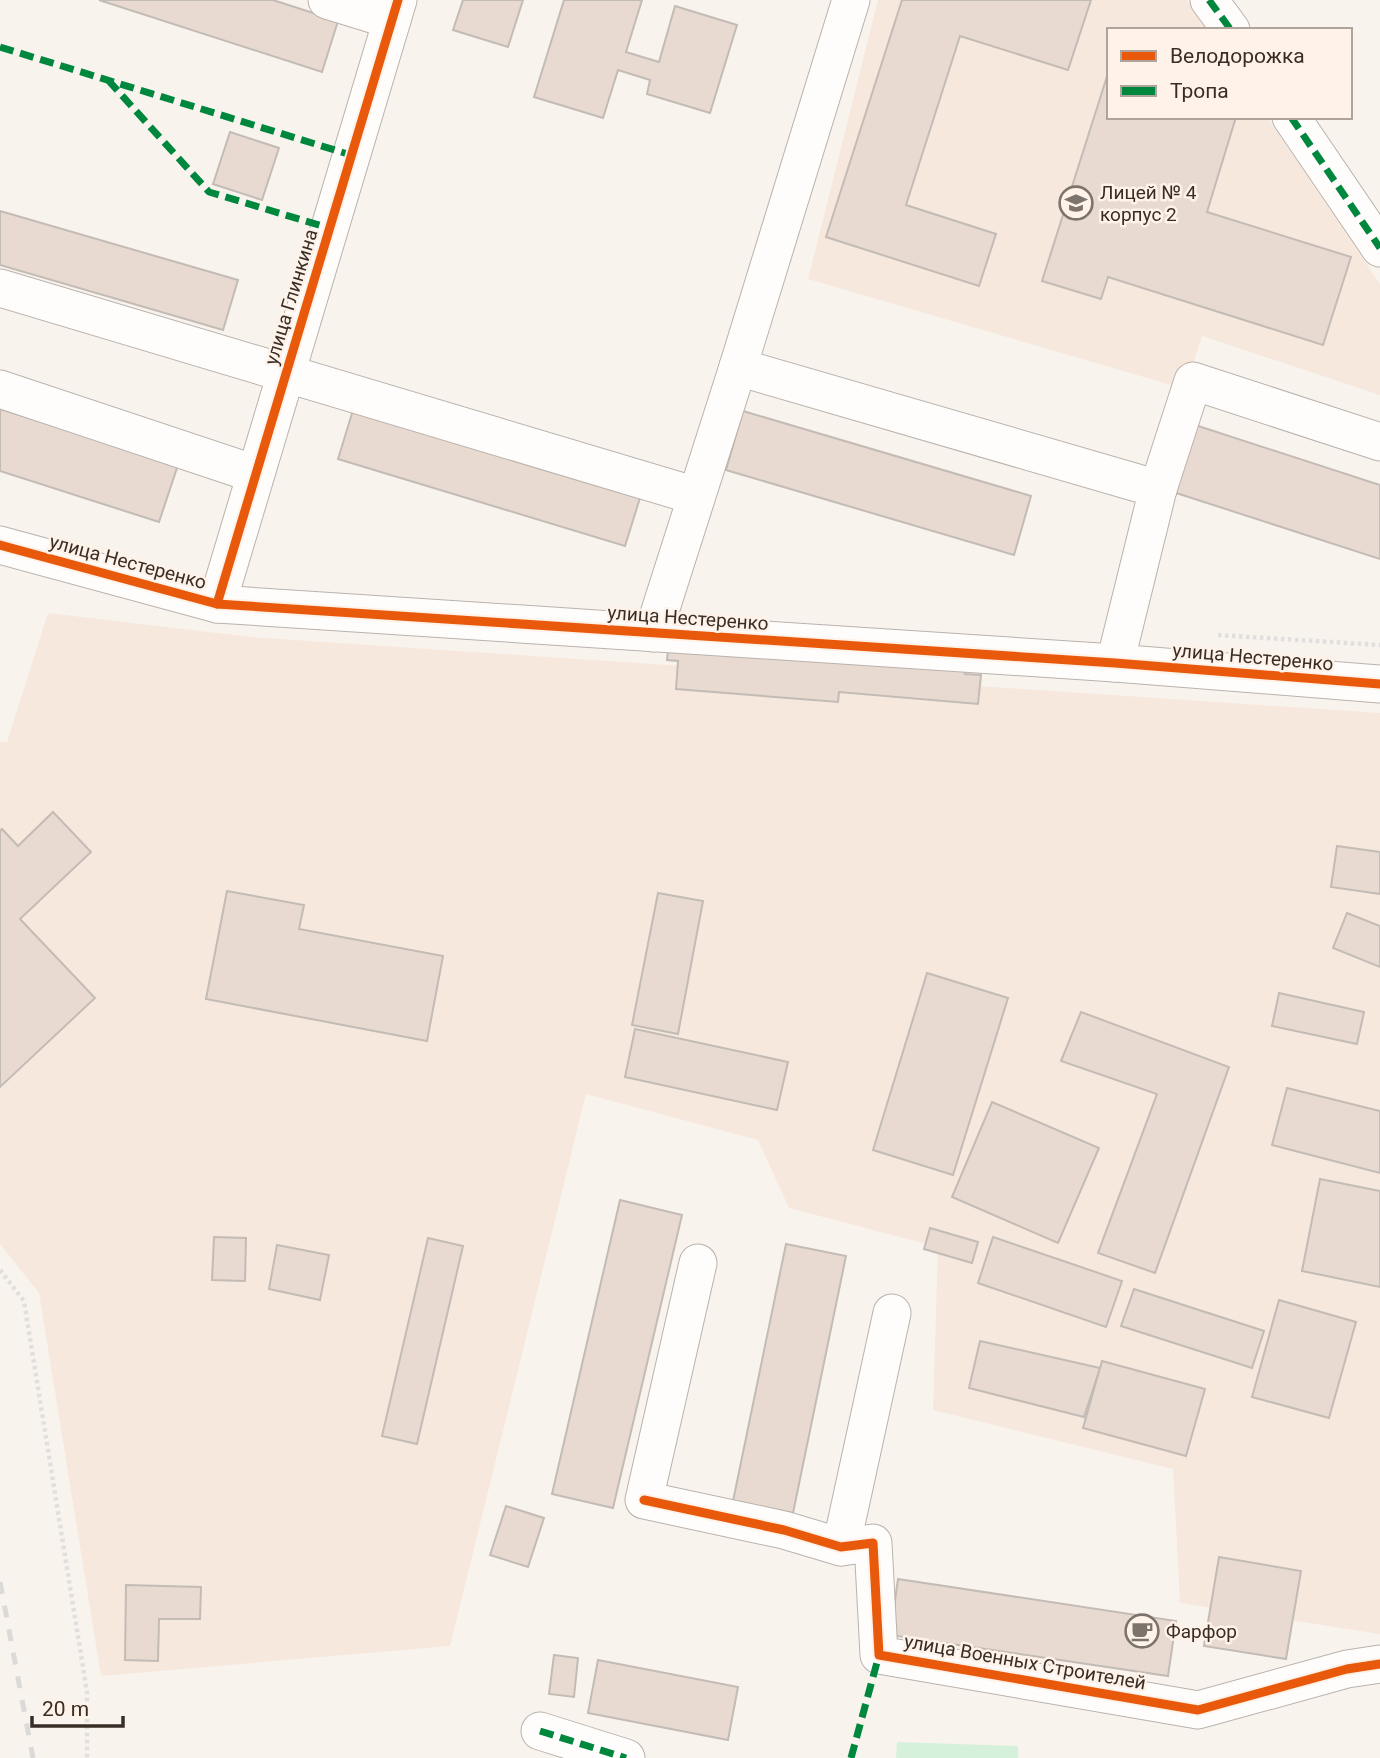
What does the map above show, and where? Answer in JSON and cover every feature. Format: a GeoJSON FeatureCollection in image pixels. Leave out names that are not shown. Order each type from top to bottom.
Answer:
{"type":"FeatureCollection","features":[{"type":"Feature","properties":{"kind":"street"},"geometry":{"type":"LineString","coordinates":[[327,0],[395,10]]}},
{"type":"Feature","properties":{"kind":"street"},"geometry":{"type":"LineString","coordinates":[[653,633],[738,367],[850,0]]}},
{"type":"Feature","properties":{"kind":"street"},"geometry":{"type":"LineString","coordinates":[[1209,0],[1230,28]]}},
{"type":"Feature","properties":{"kind":"street","name":"улица Глинкина"},"geometry":{"type":"LineString","coordinates":[[217,604],[395,10]]}},
{"type":"Feature","properties":{"kind":"street"},"geometry":{"type":"LineString","coordinates":[[1292,119],[1380,248]]}},
{"type":"Feature","properties":{"kind":"street"},"geometry":{"type":"LineString","coordinates":[[0,288],[696,496]]}},
{"type":"Feature","properties":{"kind":"street"},"geometry":{"type":"LineString","coordinates":[[738,367],[1158,489]]}},
{"type":"Feature","properties":{"kind":"street"},"geometry":{"type":"LineString","coordinates":[[1115,663],[1158,489],[1193,381],[1380,442]]}},
{"type":"Feature","properties":{"kind":"street"},"geometry":{"type":"LineString","coordinates":[[0,389],[254,474]]}},
{"type":"Feature","properties":{"kind":"street","name":"улица Нестеренко"},"geometry":{"type":"LineString","coordinates":[[0,545],[217,604],[1115,663],[1380,684]]}},
{"type":"Feature","properties":{"kind":"street","name":"улица Военных Строителей"},"geometry":{"type":"LineString","coordinates":[[698,1263],[644,1500],[784,1530],[841,1547],[873,1543],[879,1655],[1198,1710],[1347,1669],[1380,1664]]}},
{"type":"Feature","properties":{"kind":"street"},"geometry":{"type":"LineString","coordinates":[[841,1547],[892,1313]]}},
{"type":"Feature","properties":{"kind":"street"},"geometry":{"type":"LineString","coordinates":[[540,1731],[626,1758]]}},
{"type":"Feature","properties":{"kind":"path"},"geometry":{"type":"LineString","coordinates":[[0,1270],[24,1301],[87,1692],[87,1758]]}},
{"type":"Feature","properties":{"kind":"shaded area","name":"Лицей № 4 корпус 2"},"geometry":{"type":"Polygon","coordinates":[[[878,0],[1187,0],[1207,28],[1107,28],[1107,119],[1268,119],[1380,284],[1380,395],[1202,336],[1185,389],[808,279],[878,0]]]}},
{"type":"Feature","properties":{"kind":"shaded area"},"geometry":{"type":"Polygon","coordinates":[[[48,613],[251,637],[1380,713],[1380,1634],[1180,1603],[1173,1469],[933,1410],[938,1247],[789,1208],[758,1140],[586,1094],[450,1646],[101,1676],[39,1293],[0,1244],[0,742],[7,742],[48,613]]]}},
{"type":"Feature","properties":{"kind":"green space"},"geometry":{"type":"Polygon","coordinates":[[[897,1742],[1018,1746],[1018,1758],[896,1758],[897,1742]]]}},
{"type":"Feature","properties":{"kind":"building"},"geometry":{"type":"Polygon","coordinates":[[[99,0],[273,0],[338,21],[322,72],[99,0]]]}},
{"type":"Feature","properties":{"kind":"building"},"geometry":{"type":"Polygon","coordinates":[[[463,0],[523,0],[508,47],[453,30],[463,0]]]}},
{"type":"Feature","properties":{"kind":"building"},"geometry":{"type":"Polygon","coordinates":[[[564,0],[642,0],[626,52],[659,62],[675,6],[737,25],[710,113],[647,94],[650,80],[618,70],[603,118],[534,97],[564,0]]]}},
{"type":"Feature","properties":{"kind":"building"},"geometry":{"type":"Polygon","coordinates":[[[902,0],[1091,0],[1068,70],[960,36],[906,205],[996,234],[979,286],[826,237],[902,0]]]}},
{"type":"Feature","properties":{"kind":"building"},"geometry":{"type":"Polygon","coordinates":[[[1107,76],[1107,119],[1235,119],[1207,212],[1351,257],[1323,345],[1108,277],[1101,299],[1042,281],[1107,76]]]}},
{"type":"Feature","properties":{"kind":"building"},"geometry":{"type":"Polygon","coordinates":[[[230,132],[279,148],[262,200],[213,184],[230,132]]]}},
{"type":"Feature","properties":{"kind":"building"},"geometry":{"type":"Polygon","coordinates":[[[0,211],[238,280],[223,330],[0,265],[0,211]]]}},
{"type":"Feature","properties":{"kind":"building"},"geometry":{"type":"Polygon","coordinates":[[[357,397],[644,485],[625,546],[338,459],[357,397]]]}},
{"type":"Feature","properties":{"kind":"building"},"geometry":{"type":"Polygon","coordinates":[[[0,409],[178,465],[159,522],[0,471],[0,409]]]}},
{"type":"Feature","properties":{"kind":"building"},"geometry":{"type":"Polygon","coordinates":[[[743,411],[1031,496],[1014,555],[726,470],[743,411]]]}},
{"type":"Feature","properties":{"kind":"building"},"geometry":{"type":"Polygon","coordinates":[[[1189,423],[1380,485],[1380,559],[1167,490],[1189,423]]]}},
{"type":"Feature","properties":{"kind":"building"},"geometry":{"type":"Polygon","coordinates":[[[669,640],[965,665],[965,674],[981,675],[978,704],[839,692],[838,702],[676,689],[678,661],[667,660],[669,640]]]}},
{"type":"Feature","properties":{"kind":"building"},"geometry":{"type":"Polygon","coordinates":[[[53,812],[91,852],[20,919],[95,998],[0,1087],[0,831],[2,829],[18,846],[53,812]]]}},
{"type":"Feature","properties":{"kind":"building"},"geometry":{"type":"Polygon","coordinates":[[[1337,846],[1380,852],[1380,894],[1331,887],[1337,846]]]}},
{"type":"Feature","properties":{"kind":"building"},"geometry":{"type":"Polygon","coordinates":[[[227,891],[304,905],[299,929],[443,956],[427,1041],[206,999],[227,891]]]}},
{"type":"Feature","properties":{"kind":"building"},"geometry":{"type":"Polygon","coordinates":[[[658,893],[703,901],[678,1034],[632,1025],[658,893]]]}},
{"type":"Feature","properties":{"kind":"building"},"geometry":{"type":"Polygon","coordinates":[[[1347,913],[1380,926],[1380,967],[1333,948],[1347,913]]]}},
{"type":"Feature","properties":{"kind":"building"},"geometry":{"type":"Polygon","coordinates":[[[927,973],[1008,998],[953,1175],[873,1150],[927,973]]]}},
{"type":"Feature","properties":{"kind":"building"},"geometry":{"type":"Polygon","coordinates":[[[1279,993],[1364,1012],[1357,1044],[1272,1026],[1279,993]]]}},
{"type":"Feature","properties":{"kind":"building"},"geometry":{"type":"Polygon","coordinates":[[[1081,1012],[1229,1067],[1155,1273],[1098,1253],[1157,1094],[1061,1061],[1081,1012]]]}},
{"type":"Feature","properties":{"kind":"building"},"geometry":{"type":"Polygon","coordinates":[[[635,1029],[788,1062],[777,1110],[625,1077],[635,1029]]]}},
{"type":"Feature","properties":{"kind":"building"},"geometry":{"type":"Polygon","coordinates":[[[1287,1088],[1380,1111],[1380,1173],[1272,1145],[1287,1088]]]}},
{"type":"Feature","properties":{"kind":"building"},"geometry":{"type":"Polygon","coordinates":[[[992,1102],[1099,1148],[1058,1243],[952,1197],[992,1102]]]}},
{"type":"Feature","properties":{"kind":"building"},"geometry":{"type":"Polygon","coordinates":[[[1320,1179],[1380,1191],[1380,1287],[1302,1271],[1320,1179]]]}},
{"type":"Feature","properties":{"kind":"building"},"geometry":{"type":"Polygon","coordinates":[[[620,1200],[682,1215],[613,1508],[552,1494],[620,1200]]]}},
{"type":"Feature","properties":{"kind":"building"},"geometry":{"type":"Polygon","coordinates":[[[930,1228],[978,1242],[972,1263],[924,1249],[930,1228]]]}},
{"type":"Feature","properties":{"kind":"building"},"geometry":{"type":"Polygon","coordinates":[[[214,1237],[246,1238],[245,1281],[212,1280],[214,1237]]]}},
{"type":"Feature","properties":{"kind":"building"},"geometry":{"type":"Polygon","coordinates":[[[993,1237],[1122,1281],[1106,1327],[978,1283],[993,1237]]]}},
{"type":"Feature","properties":{"kind":"building"},"geometry":{"type":"Polygon","coordinates":[[[428,1238],[463,1246],[417,1444],[382,1436],[428,1238]]]}},
{"type":"Feature","properties":{"kind":"building"},"geometry":{"type":"Polygon","coordinates":[[[786,1244],[846,1256],[793,1513],[733,1501],[786,1244]]]}},
{"type":"Feature","properties":{"kind":"building"},"geometry":{"type":"Polygon","coordinates":[[[277,1245],[329,1255],[320,1300],[269,1289],[277,1245]]]}},
{"type":"Feature","properties":{"kind":"building"},"geometry":{"type":"Polygon","coordinates":[[[1134,1289],[1264,1331],[1252,1368],[1121,1326],[1134,1289]]]}},
{"type":"Feature","properties":{"kind":"building"},"geometry":{"type":"Polygon","coordinates":[[[1279,1300],[1356,1322],[1329,1418],[1252,1397],[1279,1300]]]}},
{"type":"Feature","properties":{"kind":"building"},"geometry":{"type":"Polygon","coordinates":[[[980,1341],[1100,1368],[1084,1417],[969,1388],[980,1341]]]}},
{"type":"Feature","properties":{"kind":"building"},"geometry":{"type":"Polygon","coordinates":[[[1102,1361],[1205,1389],[1186,1456],[1083,1428],[1102,1361]]]}},
{"type":"Feature","properties":{"kind":"building"},"geometry":{"type":"Polygon","coordinates":[[[506,1506],[544,1518],[528,1567],[490,1555],[506,1506]]]}},
{"type":"Feature","properties":{"kind":"building"},"geometry":{"type":"Polygon","coordinates":[[[1219,1557],[1301,1571],[1286,1659],[1204,1646],[1219,1557]]]}},
{"type":"Feature","properties":{"kind":"building"},"geometry":{"type":"Polygon","coordinates":[[[898,1579],[1176,1621],[1168,1676],[890,1635],[898,1579]]]}},
{"type":"Feature","properties":{"kind":"building"},"geometry":{"type":"Polygon","coordinates":[[[126,1585],[201,1587],[200,1619],[159,1619],[158,1661],[125,1660],[126,1585]]]}},
{"type":"Feature","properties":{"kind":"building"},"geometry":{"type":"Polygon","coordinates":[[[554,1655],[578,1658],[574,1697],[549,1694],[554,1655]]]}},
{"type":"Feature","properties":{"kind":"building"},"geometry":{"type":"Polygon","coordinates":[[[598,1660],[738,1687],[728,1740],[588,1713],[598,1660]]]}},
{"type":"Feature","properties":{"kind":"railway"},"geometry":{"type":"LineString","coordinates":[[0,1582],[33,1758]]}},
{"type":"Feature","properties":{"kind":"marked path"},"geometry":{"type":"LineString","coordinates":[[1209,0],[1230,28]]}},
{"type":"Feature","properties":{"kind":"marked path"},"geometry":{"type":"LineString","coordinates":[[0,47],[351,155]]}},
{"type":"Feature","properties":{"kind":"marked path"},"geometry":{"type":"LineString","coordinates":[[108,80],[209,192],[329,228]]}},
{"type":"Feature","properties":{"kind":"marked path"},"geometry":{"type":"LineString","coordinates":[[1292,119],[1380,248]]}},
{"type":"Feature","properties":{"kind":"marked path"},"geometry":{"type":"LineString","coordinates":[[851,1758],[879,1655]]}},
{"type":"Feature","properties":{"kind":"marked path"},"geometry":{"type":"LineString","coordinates":[[540,1731],[626,1758]]}},
{"type":"Feature","properties":{"kind":"cycle path"},"geometry":{"type":"LineString","coordinates":[[217,604],[398,0]]}},
{"type":"Feature","properties":{"kind":"cycle path"},"geometry":{"type":"LineString","coordinates":[[0,545],[217,604],[1115,663],[1380,684]]}},
{"type":"Feature","properties":{"kind":"cycle path"},"geometry":{"type":"LineString","coordinates":[[644,1500],[784,1530],[841,1547],[873,1543],[879,1655],[1198,1710],[1347,1669],[1380,1664]]}},
{"type":"Feature","properties":{"kind":"place","name":"Лицей № 4 корпус 2"},"geometry":{"type":"Point","coordinates":[1076,203]}},
{"type":"Feature","properties":{"kind":"place","name":"Фарфор"},"geometry":{"type":"Point","coordinates":[1142,1631]}}]}
